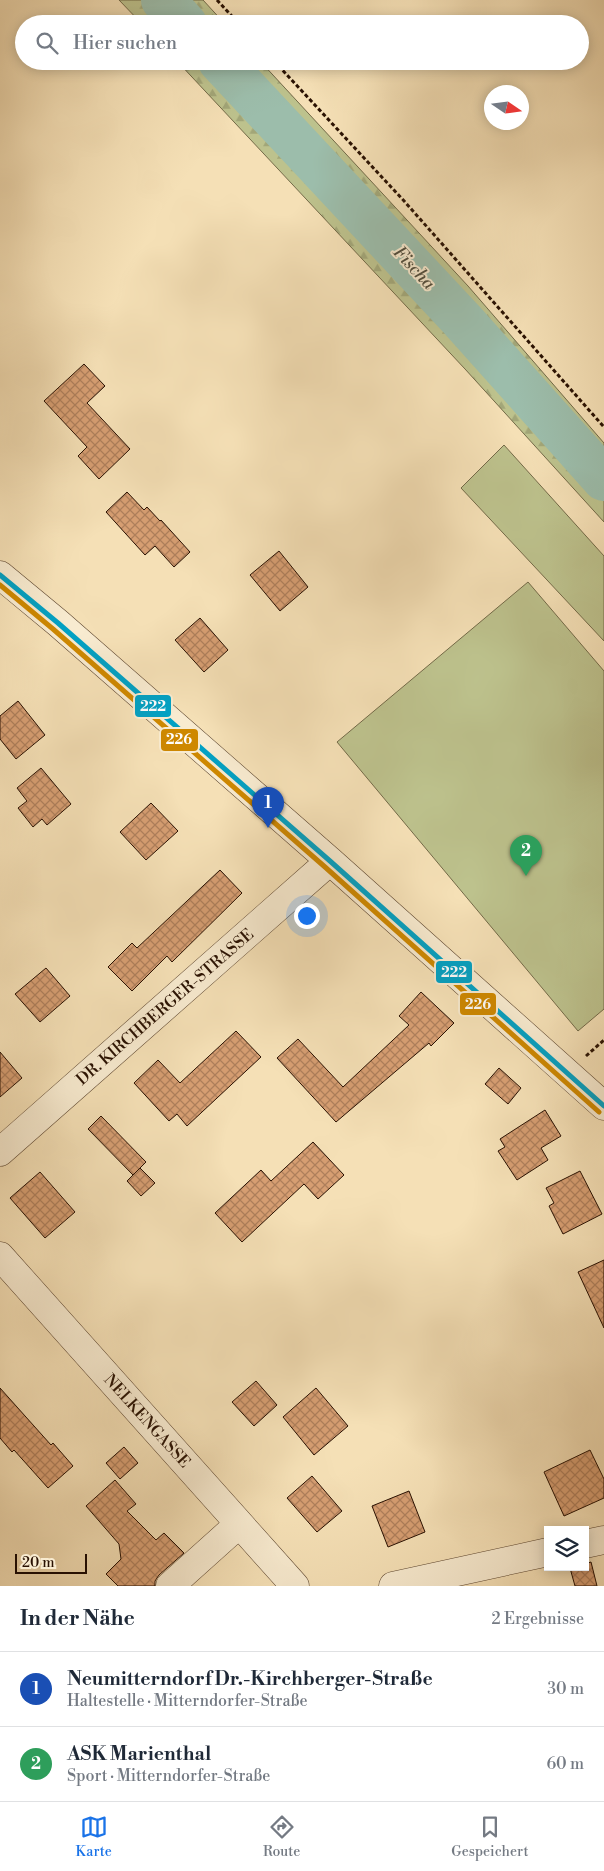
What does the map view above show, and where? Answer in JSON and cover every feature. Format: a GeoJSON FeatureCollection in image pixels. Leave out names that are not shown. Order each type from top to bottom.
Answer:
{"type":"FeatureCollection","features":[{"type":"Feature","properties":{"kind":"street"},"geometry":{"type":"LineString","coordinates":[[0,574],[330,861],[594,1083],[604,1106]]}},
{"type":"Feature","properties":{"kind":"street","name":"DR. KIRCHBERGER-STRASSE"},"geometry":{"type":"LineString","coordinates":[[0,1152],[330,861]]}},
{"type":"Feature","properties":{"kind":"street","name":"NELKENGASSE"},"geometry":{"type":"LineString","coordinates":[[0,1256],[295,1586]]}},
{"type":"Feature","properties":{"kind":"street"},"geometry":{"type":"LineString","coordinates":[[170,1586],[239,1524]]}},
{"type":"Feature","properties":{"kind":"street"},"geometry":{"type":"LineString","coordinates":[[589,1543],[604,1540]]}},
{"type":"Feature","properties":{"kind":"street"},"geometry":{"type":"LineString","coordinates":[[393,1586],[544,1553]]}},
{"type":"Feature","properties":{"kind":"path"},"geometry":{"type":"LineString","coordinates":[[217,0],[231,15]]}},
{"type":"Feature","properties":{"kind":"path"},"geometry":{"type":"LineString","coordinates":[[282,70],[405,202],[604,427]]}},
{"type":"Feature","properties":{"kind":"green space"},"geometry":{"type":"Polygon","coordinates":[[[119,0],[203,0],[217,15],[133,15],[119,0]]]}},
{"type":"Feature","properties":{"kind":"green space"},"geometry":{"type":"Polygon","coordinates":[[[185,70],[268,70],[468,286],[604,443],[604,522],[465,369],[185,70]]]}},
{"type":"Feature","properties":{"kind":"green space"},"geometry":{"type":"Polygon","coordinates":[[[504,445],[604,556],[604,641],[461,488],[504,445]]]}},
{"type":"Feature","properties":{"kind":"green space"},"geometry":{"type":"Polygon","coordinates":[[[528,582],[604,671],[604,1009],[578,1031],[337,742],[528,582]]]}},
{"type":"Feature","properties":{"kind":"building"},"geometry":{"type":"Polygon","coordinates":[[[84,364],[105,386],[87,403],[130,449],[99,479],[78,456],[87,447],[44,401],[84,364]]]}},
{"type":"Feature","properties":{"kind":"building"},"geometry":{"type":"Polygon","coordinates":[[[127,492],[144,510],[147,507],[161,520],[190,552],[174,567],[155,546],[145,555],[106,512],[127,492]]]}},
{"type":"Feature","properties":{"kind":"building"},"geometry":{"type":"Polygon","coordinates":[[[279,551],[308,587],[280,611],[250,575],[279,551]]]}},
{"type":"Feature","properties":{"kind":"building"},"geometry":{"type":"Polygon","coordinates":[[[200,618],[228,650],[204,672],[175,640],[200,618]]]}},
{"type":"Feature","properties":{"kind":"building"},"geometry":{"type":"Polygon","coordinates":[[[18,701],[45,735],[16,759],[0,739],[0,716],[18,701]]]}},
{"type":"Feature","properties":{"kind":"building"},"geometry":{"type":"Polygon","coordinates":[[[41,768],[71,804],[47,825],[42,819],[33,827],[18,808],[27,801],[17,788],[41,768]]]}},
{"type":"Feature","properties":{"kind":"building"},"geometry":{"type":"Polygon","coordinates":[[[151,803],[178,831],[146,860],[120,832],[151,803]]]}},
{"type":"Feature","properties":{"kind":"building"},"geometry":{"type":"Polygon","coordinates":[[[220,870],[242,893],[172,962],[167,956],[132,991],[108,967],[132,943],[137,948],[220,870]]]}},
{"type":"Feature","properties":{"kind":"building"},"geometry":{"type":"Polygon","coordinates":[[[46,968],[70,996],[40,1022],[15,994],[46,968]]]}},
{"type":"Feature","properties":{"kind":"building"},"geometry":{"type":"Polygon","coordinates":[[[421,992],[454,1023],[431,1046],[429,1043],[336,1122],[277,1058],[298,1039],[343,1087],[409,1025],[399,1016],[421,992]]]}},
{"type":"Feature","properties":{"kind":"building"},"geometry":{"type":"Polygon","coordinates":[[[236,1031],[261,1057],[187,1126],[177,1114],[169,1121],[134,1083],[158,1060],[180,1083],[236,1031]]]}},
{"type":"Feature","properties":{"kind":"building"},"geometry":{"type":"Polygon","coordinates":[[[0,1052],[22,1078],[0,1097],[0,1052]]]}},
{"type":"Feature","properties":{"kind":"building"},"geometry":{"type":"Polygon","coordinates":[[[499,1068],[521,1088],[508,1104],[485,1084],[499,1068]]]}},
{"type":"Feature","properties":{"kind":"building"},"geometry":{"type":"Polygon","coordinates":[[[545,1110],[561,1136],[541,1148],[548,1160],[517,1180],[498,1151],[505,1147],[500,1139],[545,1110]]]}},
{"type":"Feature","properties":{"kind":"building"},"geometry":{"type":"Polygon","coordinates":[[[101,1116],[146,1162],[133,1175],[88,1129],[101,1116]]]}},
{"type":"Feature","properties":{"kind":"building"},"geometry":{"type":"Polygon","coordinates":[[[313,1142],[344,1175],[318,1199],[304,1184],[242,1242],[215,1213],[261,1170],[271,1181],[313,1142]]]}},
{"type":"Feature","properties":{"kind":"building"},"geometry":{"type":"Polygon","coordinates":[[[140,1168],[155,1183],[141,1196],[127,1181],[140,1168]]]}},
{"type":"Feature","properties":{"kind":"building"},"geometry":{"type":"Polygon","coordinates":[[[580,1171],[602,1214],[563,1234],[549,1206],[554,1203],[546,1188],[580,1171]]]}},
{"type":"Feature","properties":{"kind":"building"},"geometry":{"type":"Polygon","coordinates":[[[40,1172],[75,1212],[45,1238],[10,1198],[40,1172]]]}},
{"type":"Feature","properties":{"kind":"building"},"geometry":{"type":"Polygon","coordinates":[[[604,1260],[604,1328],[578,1272],[604,1260]]]}},
{"type":"Feature","properties":{"kind":"building"},"geometry":{"type":"Polygon","coordinates":[[[256,1381],[277,1405],[254,1426],[232,1402],[256,1381]]]}},
{"type":"Feature","properties":{"kind":"building"},"geometry":{"type":"Polygon","coordinates":[[[0,1388],[51,1445],[53,1443],[73,1466],[48,1488],[14,1450],[12,1452],[0,1438],[0,1388]]]}},
{"type":"Feature","properties":{"kind":"building"},"geometry":{"type":"Polygon","coordinates":[[[316,1388],[348,1426],[314,1455],[283,1417],[316,1388]]]}},
{"type":"Feature","properties":{"kind":"building"},"geometry":{"type":"Polygon","coordinates":[[[124,1447],[138,1463],[120,1479],[106,1463],[124,1447]]]}},
{"type":"Feature","properties":{"kind":"building"},"geometry":{"type":"Polygon","coordinates":[[[590,1450],[604,1479],[604,1498],[564,1516],[544,1472],[590,1450]]]}},
{"type":"Feature","properties":{"kind":"building"},"geometry":{"type":"Polygon","coordinates":[[[312,1476],[342,1511],[317,1532],[287,1498],[312,1476]]]}},
{"type":"Feature","properties":{"kind":"building"},"geometry":{"type":"Polygon","coordinates":[[[115,1480],[136,1504],[127,1511],[156,1540],[164,1533],[184,1553],[159,1575],[155,1581],[155,1586],[118,1586],[106,1574],[121,1559],[119,1544],[86,1506],[115,1480]]]}},
{"type":"Feature","properties":{"kind":"building"},"geometry":{"type":"Polygon","coordinates":[[[409,1491],[425,1532],[388,1547],[372,1506],[409,1491]]]}},
{"type":"Feature","properties":{"kind":"building"},"geometry":{"type":"Polygon","coordinates":[[[591,1562],[597,1586],[575,1586],[571,1571],[589,1571],[589,1563],[591,1562]]]}},
{"type":"Feature","properties":{"kind":"waterway","name":"Fischa"},"geometry":{"type":"LineString","coordinates":[[163,0],[177,15]]}},
{"type":"Feature","properties":{"kind":"waterway","name":"Fischa"},"geometry":{"type":"LineString","coordinates":[[228,70],[462,320],[604,479]]}},
{"type":"Feature","properties":{"kind":"transit line","name":"222"},"geometry":{"type":"LineString","coordinates":[[0,575],[58,623],[330,861],[604,1106]]}},
{"type":"Feature","properties":{"kind":"transit line","name":"226"},"geometry":{"type":"LineString","coordinates":[[0,585],[53,629],[325,867],[599,1112]]}},
{"type":"Feature","properties":{"kind":"place","name":"Neumitterndorf Dr.-Kirchberger-Straße"},"geometry":{"type":"Point","coordinates":[268,828]}},
{"type":"Feature","properties":{"kind":"place","name":"ASK Marienthal"},"geometry":{"type":"Point","coordinates":[526,876]}}]}
